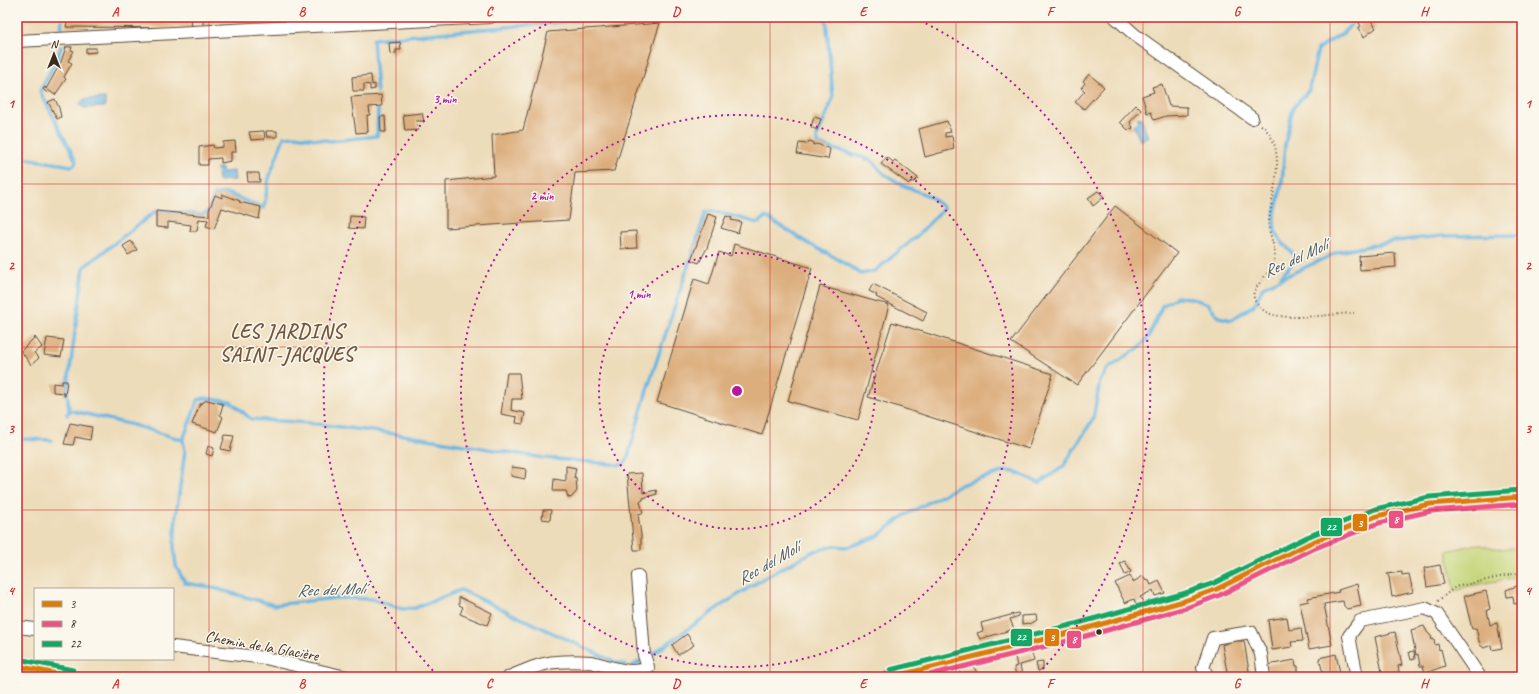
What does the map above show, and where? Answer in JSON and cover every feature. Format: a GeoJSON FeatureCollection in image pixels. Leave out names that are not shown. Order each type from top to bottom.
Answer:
{"type":"FeatureCollection","features":[{"type":"Feature","properties":{"kind":"main road"},"geometry":{"type":"LineString","coordinates":[[892,677],[1077,631],[1184,601],[1218,589],[1310,543],[1377,516],[1430,504],[1522,497]]}},
{"type":"Feature","properties":{"kind":"main road"},"geometry":{"type":"LineString","coordinates":[[17,666],[72,677]]}},
{"type":"Feature","properties":{"kind":"street"},"geometry":{"type":"LineString","coordinates":[[17,41],[490,17]]}},
{"type":"Feature","properties":{"kind":"street"},"geometry":{"type":"LineString","coordinates":[[1115,17],[1135,35],[1252,118]]}},
{"type":"Feature","properties":{"kind":"street"},"geometry":{"type":"LineString","coordinates":[[509,677],[536,666],[556,662],[590,662],[619,670],[640,671],[648,667],[645,658],[638,576]]}},
{"type":"Feature","properties":{"kind":"street"},"geometry":{"type":"LineString","coordinates":[[1357,677],[1349,636],[1360,621],[1425,608],[1437,614],[1480,677]]}},
{"type":"Feature","properties":{"kind":"street"},"geometry":{"type":"LineString","coordinates":[[17,627],[34,629]]}},
{"type":"Feature","properties":{"kind":"street"},"geometry":{"type":"LineString","coordinates":[[1206,673],[1213,638],[1251,632],[1261,654],[1264,677]]}},
{"type":"Feature","properties":{"kind":"street","name":"Chemin de la Glacière"},"geometry":{"type":"LineString","coordinates":[[174,647],[265,658],[346,677]]}},
{"type":"Feature","properties":{"kind":"path"},"geometry":{"type":"LineString","coordinates":[[1252,118],[1268,131],[1274,140],[1277,165],[1268,223],[1269,238],[1274,251],[1274,261],[1254,291],[1254,298],[1262,309],[1274,315],[1354,313]]}},
{"type":"Feature","properties":{"kind":"path"},"geometry":{"type":"LineString","coordinates":[[1425,608],[1435,604],[1455,587],[1522,572]]}},
{"type":"Feature","properties":{"kind":"green space"},"geometry":{"type":"Polygon","coordinates":[[[1477,544],[1499,549],[1522,547],[1522,576],[1465,587],[1455,592],[1447,551],[1477,544]]]}},
{"type":"Feature","properties":{"kind":"water"},"geometry":{"type":"Polygon","coordinates":[[[105,98],[105,107],[84,108],[79,105],[84,99],[105,98]]]}},
{"type":"Feature","properties":{"kind":"water"},"geometry":{"type":"Polygon","coordinates":[[[1141,117],[1148,137],[1140,141],[1133,125],[1138,120],[1137,118],[1141,117]]]}},
{"type":"Feature","properties":{"kind":"water"},"geometry":{"type":"Polygon","coordinates":[[[217,168],[222,168],[222,172],[234,171],[235,180],[218,181],[217,168]]]}},
{"type":"Feature","properties":{"kind":"building"},"geometry":{"type":"Polygon","coordinates":[[[68,17],[191,17],[192,28],[66,27],[68,17]]]}},
{"type":"Feature","properties":{"kind":"building"},"geometry":{"type":"Polygon","coordinates":[[[203,17],[345,17],[345,18],[203,27],[203,17]]]}},
{"type":"Feature","properties":{"kind":"building"},"geometry":{"type":"Polygon","coordinates":[[[1368,17],[1372,17],[1370,19],[1376,28],[1364,37],[1358,28],[1361,26],[1359,23],[1368,17]]]}},
{"type":"Feature","properties":{"kind":"building"},"geometry":{"type":"Polygon","coordinates":[[[660,23],[614,171],[575,173],[569,220],[446,228],[446,181],[494,176],[492,135],[523,130],[548,32],[660,23]]]}},
{"type":"Feature","properties":{"kind":"building"},"geometry":{"type":"Polygon","coordinates":[[[400,42],[401,50],[396,50],[396,53],[390,54],[389,43],[400,42]]]}},
{"type":"Feature","properties":{"kind":"building"},"geometry":{"type":"Polygon","coordinates":[[[66,47],[72,47],[71,50],[74,51],[68,61],[72,63],[64,77],[66,79],[55,95],[48,90],[47,93],[43,89],[45,87],[46,89],[61,62],[66,47]]]}},
{"type":"Feature","properties":{"kind":"building"},"geometry":{"type":"Polygon","coordinates":[[[86,48],[96,48],[96,52],[86,53],[86,48]]]}},
{"type":"Feature","properties":{"kind":"building"},"geometry":{"type":"Polygon","coordinates":[[[1089,74],[1104,87],[1084,109],[1075,102],[1085,91],[1081,88],[1085,83],[1083,81],[1089,74]]]}},
{"type":"Feature","properties":{"kind":"building"},"geometry":{"type":"Polygon","coordinates":[[[371,75],[372,85],[375,84],[375,89],[370,90],[370,85],[364,84],[364,91],[353,91],[352,77],[371,75]]]}},
{"type":"Feature","properties":{"kind":"building"},"geometry":{"type":"Polygon","coordinates":[[[1162,84],[1169,106],[1187,107],[1187,115],[1166,116],[1154,120],[1151,112],[1147,113],[1142,96],[1154,92],[1152,87],[1162,84]]]}},
{"type":"Feature","properties":{"kind":"building"},"geometry":{"type":"Polygon","coordinates":[[[381,95],[382,106],[369,107],[370,115],[367,115],[368,132],[356,133],[351,97],[381,95]]]}},
{"type":"Feature","properties":{"kind":"building"},"geometry":{"type":"Polygon","coordinates":[[[55,99],[61,117],[57,119],[48,102],[55,99]]]}},
{"type":"Feature","properties":{"kind":"building"},"geometry":{"type":"Polygon","coordinates":[[[1136,105],[1141,110],[1130,122],[1133,128],[1128,130],[1120,122],[1136,105]]]}},
{"type":"Feature","properties":{"kind":"building"},"geometry":{"type":"Polygon","coordinates":[[[422,113],[424,121],[416,121],[418,130],[405,131],[403,115],[422,113]]]}},
{"type":"Feature","properties":{"kind":"building"},"geometry":{"type":"Polygon","coordinates":[[[385,116],[386,132],[381,132],[380,117],[385,116]]]}},
{"type":"Feature","properties":{"kind":"building"},"geometry":{"type":"Polygon","coordinates":[[[814,117],[821,119],[817,130],[811,127],[814,117]]]}},
{"type":"Feature","properties":{"kind":"building"},"geometry":{"type":"Polygon","coordinates":[[[947,121],[951,132],[945,133],[945,137],[952,136],[954,149],[925,157],[919,129],[947,121]]]}},
{"type":"Feature","properties":{"kind":"building"},"geometry":{"type":"Polygon","coordinates":[[[264,131],[265,139],[251,140],[249,132],[264,131]]]}},
{"type":"Feature","properties":{"kind":"building"},"geometry":{"type":"Polygon","coordinates":[[[266,131],[277,131],[277,137],[267,137],[266,131]]]}},
{"type":"Feature","properties":{"kind":"building"},"geometry":{"type":"Polygon","coordinates":[[[235,141],[236,152],[231,152],[231,161],[221,163],[221,158],[208,159],[208,165],[199,165],[199,147],[213,145],[214,148],[223,147],[223,142],[235,141]]]}},
{"type":"Feature","properties":{"kind":"building"},"geometry":{"type":"Polygon","coordinates":[[[809,141],[813,142],[813,145],[817,144],[830,149],[828,159],[797,154],[799,143],[807,144],[809,141]]]}},
{"type":"Feature","properties":{"kind":"building"},"geometry":{"type":"Polygon","coordinates":[[[887,157],[893,162],[895,160],[918,178],[909,184],[881,164],[887,157]]]}},
{"type":"Feature","properties":{"kind":"building"},"geometry":{"type":"Polygon","coordinates":[[[247,173],[259,173],[260,182],[248,182],[247,173]]]}},
{"type":"Feature","properties":{"kind":"building"},"geometry":{"type":"Polygon","coordinates":[[[1098,191],[1104,197],[1093,206],[1088,198],[1098,191]]]}},
{"type":"Feature","properties":{"kind":"building"},"geometry":{"type":"Polygon","coordinates":[[[222,194],[240,201],[239,202],[261,207],[259,219],[222,208],[214,229],[206,226],[208,220],[199,219],[197,231],[190,231],[191,225],[168,222],[168,228],[156,227],[156,211],[209,216],[209,210],[215,195],[222,198],[222,194]]]}},
{"type":"Feature","properties":{"kind":"building"},"geometry":{"type":"Polygon","coordinates":[[[1115,206],[1177,253],[1077,385],[1011,342],[1115,206]]]}},
{"type":"Feature","properties":{"kind":"building"},"geometry":{"type":"Polygon","coordinates":[[[708,214],[717,217],[707,248],[699,263],[691,260],[708,214]]]}},
{"type":"Feature","properties":{"kind":"building"},"geometry":{"type":"Polygon","coordinates":[[[350,216],[364,217],[363,229],[349,228],[350,216]]]}},
{"type":"Feature","properties":{"kind":"building"},"geometry":{"type":"Polygon","coordinates":[[[726,216],[732,218],[731,220],[741,222],[738,233],[721,228],[726,216]]]}},
{"type":"Feature","properties":{"kind":"building"},"geometry":{"type":"Polygon","coordinates":[[[636,231],[637,248],[621,249],[620,232],[636,231]]]}},
{"type":"Feature","properties":{"kind":"building"},"geometry":{"type":"Polygon","coordinates":[[[131,241],[137,250],[128,255],[123,246],[131,241]]]}},
{"type":"Feature","properties":{"kind":"building"},"geometry":{"type":"Polygon","coordinates":[[[734,244],[812,268],[762,435],[657,402],[694,279],[709,284],[719,252],[731,256],[734,244]]]}},
{"type":"Feature","properties":{"kind":"building"},"geometry":{"type":"Polygon","coordinates":[[[1395,253],[1396,267],[1360,270],[1359,256],[1395,253]]]}},
{"type":"Feature","properties":{"kind":"building"},"geometry":{"type":"Polygon","coordinates":[[[873,284],[927,312],[923,321],[876,297],[877,295],[869,291],[873,284]]]}},
{"type":"Feature","properties":{"kind":"building"},"geometry":{"type":"Polygon","coordinates":[[[820,286],[889,305],[858,420],[788,401],[820,286]]]}},
{"type":"Feature","properties":{"kind":"building"},"geometry":{"type":"Polygon","coordinates":[[[892,322],[1053,374],[1029,449],[868,397],[892,322]]]}},
{"type":"Feature","properties":{"kind":"building"},"geometry":{"type":"Polygon","coordinates":[[[35,337],[42,347],[34,353],[39,358],[31,365],[21,351],[35,337]]]}},
{"type":"Feature","properties":{"kind":"building"},"geometry":{"type":"Polygon","coordinates":[[[47,338],[64,340],[61,357],[44,355],[47,338]]]}},
{"type":"Feature","properties":{"kind":"building"},"geometry":{"type":"Polygon","coordinates":[[[507,373],[519,373],[522,399],[512,399],[511,410],[525,413],[523,424],[516,423],[517,417],[501,414],[507,373]]]}},
{"type":"Feature","properties":{"kind":"building"},"geometry":{"type":"Polygon","coordinates":[[[62,381],[67,381],[65,396],[64,393],[53,392],[53,383],[62,384],[62,381]]]}},
{"type":"Feature","properties":{"kind":"building"},"geometry":{"type":"Polygon","coordinates":[[[207,400],[223,404],[220,415],[223,417],[217,432],[192,424],[200,404],[207,400]]]}},
{"type":"Feature","properties":{"kind":"building"},"geometry":{"type":"Polygon","coordinates":[[[70,423],[92,427],[90,440],[75,437],[73,445],[64,444],[70,423]]]}},
{"type":"Feature","properties":{"kind":"building"},"geometry":{"type":"Polygon","coordinates":[[[225,435],[234,436],[230,451],[221,449],[225,435]]]}},
{"type":"Feature","properties":{"kind":"building"},"geometry":{"type":"Polygon","coordinates":[[[208,446],[214,448],[212,456],[206,454],[208,446]]]}},
{"type":"Feature","properties":{"kind":"building"},"geometry":{"type":"Polygon","coordinates":[[[566,466],[576,468],[574,478],[576,477],[577,491],[571,498],[568,497],[566,491],[553,491],[554,479],[566,481],[566,466]]]}},
{"type":"Feature","properties":{"kind":"building"},"geometry":{"type":"Polygon","coordinates":[[[512,467],[526,469],[525,479],[511,476],[512,467]]]}},
{"type":"Feature","properties":{"kind":"building"},"geometry":{"type":"Polygon","coordinates":[[[642,473],[643,493],[656,490],[657,494],[643,498],[643,500],[640,501],[643,513],[638,514],[641,535],[641,550],[634,550],[627,474],[642,473]]]}},
{"type":"Feature","properties":{"kind":"building"},"geometry":{"type":"Polygon","coordinates":[[[543,510],[551,510],[550,520],[542,519],[543,510]]]}},
{"type":"Feature","properties":{"kind":"building"},"geometry":{"type":"Polygon","coordinates":[[[1125,561],[1131,572],[1125,575],[1120,563],[1125,561]]]}},
{"type":"Feature","properties":{"kind":"building"},"geometry":{"type":"Polygon","coordinates":[[[1440,565],[1444,584],[1427,587],[1424,568],[1440,565]]]}},
{"type":"Feature","properties":{"kind":"building"},"geometry":{"type":"Polygon","coordinates":[[[1402,572],[1402,575],[1409,574],[1413,592],[1392,597],[1389,577],[1387,574],[1402,572]]]}},
{"type":"Feature","properties":{"kind":"building"},"geometry":{"type":"Polygon","coordinates":[[[1130,576],[1133,582],[1143,576],[1146,581],[1148,579],[1151,585],[1159,581],[1165,593],[1155,596],[1153,590],[1140,597],[1144,601],[1136,604],[1134,599],[1125,603],[1115,583],[1130,576]]]}},
{"type":"Feature","properties":{"kind":"building"},"geometry":{"type":"Polygon","coordinates":[[[1357,584],[1361,606],[1347,609],[1344,606],[1343,601],[1324,604],[1332,645],[1309,649],[1300,603],[1309,601],[1308,598],[1339,592],[1338,590],[1357,584]]]}},
{"type":"Feature","properties":{"kind":"building"},"geometry":{"type":"Polygon","coordinates":[[[1522,584],[1521,606],[1521,603],[1514,604],[1513,596],[1507,597],[1506,590],[1522,584]]]}},
{"type":"Feature","properties":{"kind":"building"},"geometry":{"type":"Polygon","coordinates":[[[1486,591],[1490,609],[1487,610],[1490,625],[1497,623],[1502,648],[1492,650],[1491,645],[1484,648],[1480,645],[1476,628],[1472,629],[1464,596],[1486,591]]]}},
{"type":"Feature","properties":{"kind":"building"},"geometry":{"type":"Polygon","coordinates":[[[459,597],[492,613],[487,625],[460,614],[463,607],[459,605],[459,597]]]}},
{"type":"Feature","properties":{"kind":"building"},"geometry":{"type":"Polygon","coordinates":[[[1018,613],[1019,616],[1010,619],[1014,629],[980,639],[977,633],[983,631],[981,623],[1018,613]]]}},
{"type":"Feature","properties":{"kind":"building"},"geometry":{"type":"Polygon","coordinates":[[[1036,615],[1037,620],[1030,624],[1022,624],[1022,616],[1036,615]]]}},
{"type":"Feature","properties":{"kind":"building"},"geometry":{"type":"Polygon","coordinates":[[[1287,617],[1289,630],[1301,628],[1303,641],[1291,642],[1292,647],[1272,650],[1268,620],[1287,617]]]}},
{"type":"Feature","properties":{"kind":"building"},"geometry":{"type":"Polygon","coordinates":[[[1522,624],[1522,637],[1520,638],[1517,625],[1522,624]]]}},
{"type":"Feature","properties":{"kind":"building"},"geometry":{"type":"Polygon","coordinates":[[[1424,626],[1432,640],[1434,639],[1435,645],[1438,644],[1439,650],[1441,649],[1445,666],[1425,673],[1423,666],[1420,666],[1418,654],[1416,655],[1411,630],[1424,626]]]}},
{"type":"Feature","properties":{"kind":"building"},"geometry":{"type":"Polygon","coordinates":[[[1395,632],[1402,665],[1398,666],[1400,677],[1383,677],[1375,637],[1395,632]]]}},
{"type":"Feature","properties":{"kind":"building"},"geometry":{"type":"Polygon","coordinates":[[[687,634],[694,645],[678,655],[672,645],[687,634]]]}},
{"type":"Feature","properties":{"kind":"building"},"geometry":{"type":"Polygon","coordinates":[[[1232,641],[1244,641],[1250,677],[1228,677],[1222,645],[1232,641]]]}},
{"type":"Feature","properties":{"kind":"building"},"geometry":{"type":"Polygon","coordinates":[[[1414,651],[1415,659],[1411,660],[1409,652],[1414,651]]]}},
{"type":"Feature","properties":{"kind":"building"},"geometry":{"type":"Polygon","coordinates":[[[1032,653],[1034,661],[1020,665],[1022,674],[1016,676],[1014,667],[1017,666],[1015,657],[1032,653]]]}},
{"type":"Feature","properties":{"kind":"building"},"geometry":{"type":"Polygon","coordinates":[[[1336,654],[1341,677],[1324,677],[1319,658],[1336,654]]]}},
{"type":"Feature","properties":{"kind":"building"},"geometry":{"type":"Polygon","coordinates":[[[1295,660],[1296,666],[1298,666],[1298,677],[1269,677],[1267,665],[1295,660]]]}},
{"type":"Feature","properties":{"kind":"building"},"geometry":{"type":"Polygon","coordinates":[[[1043,662],[1043,669],[1038,671],[1036,663],[1043,662]]]}},
{"type":"Feature","properties":{"kind":"building"},"geometry":{"type":"Polygon","coordinates":[[[974,667],[979,677],[962,677],[959,670],[974,667]]]}},
{"type":"Feature","properties":{"kind":"building"},"geometry":{"type":"Polygon","coordinates":[[[656,673],[659,677],[641,677],[641,674],[656,673]]]}},
{"type":"Feature","properties":{"kind":"waterway"},"geometry":{"type":"LineString","coordinates":[[61,34],[62,17]]}},
{"type":"Feature","properties":{"kind":"waterway"},"geometry":{"type":"LineString","coordinates":[[377,92],[373,39],[550,23],[578,20],[583,17]]}},
{"type":"Feature","properties":{"kind":"waterway"},"geometry":{"type":"LineString","coordinates":[[183,440],[198,400],[205,398],[231,402],[251,419],[309,423],[403,435],[544,458],[623,465],[627,460],[647,390],[706,212],[713,211],[758,223],[766,217],[861,274],[875,271],[916,237],[944,208],[929,196],[902,185],[883,173],[871,160],[818,143],[817,137],[833,98],[826,17]]}},
{"type":"Feature","properties":{"kind":"waterway"},"geometry":{"type":"LineString","coordinates":[[1281,276],[1292,264],[1295,256],[1281,241],[1275,231],[1274,219],[1282,183],[1285,144],[1293,108],[1309,90],[1318,49],[1343,33],[1358,17]]}},
{"type":"Feature","properties":{"kind":"waterway"},"geometry":{"type":"LineString","coordinates":[[17,157],[72,166],[75,164],[76,161],[40,91],[58,57],[61,47]]}},
{"type":"Feature","properties":{"kind":"waterway"},"geometry":{"type":"LineString","coordinates":[[69,410],[67,390],[84,267],[156,211],[203,215],[209,210],[215,195],[226,193],[264,208],[269,178],[284,137],[295,136],[331,141],[377,136],[378,109]]}},
{"type":"Feature","properties":{"kind":"waterway","name":"Rec del Molí"},"geometry":{"type":"LineString","coordinates":[[632,666],[650,656],[719,607],[764,578],[814,551],[834,546],[848,547],[878,536],[905,515],[963,484],[1006,471],[1015,472],[1039,483],[1063,467],[1093,419],[1100,381],[1107,369],[1140,347],[1149,336],[1162,306],[1177,297],[1191,298],[1208,304],[1219,317],[1231,320],[1254,305],[1263,287],[1338,252],[1394,241],[1441,236],[1522,235]]}},
{"type":"Feature","properties":{"kind":"waterway","name":"Rec del Molí"},"geometry":{"type":"LineString","coordinates":[[67,415],[69,410],[133,425],[183,440],[185,451],[176,515],[174,548],[176,566],[185,583],[210,587],[274,605],[335,598],[373,599],[402,609],[415,608],[461,590],[615,662],[626,665]]}},
{"type":"Feature","properties":{"kind":"waterway","name":"Rec del Molí"},"geometry":{"type":"LineString","coordinates":[[17,439],[51,440]]}},
{"type":"Feature","properties":{"kind":"transit line","name":"22"},"geometry":{"type":"LineString","coordinates":[[890,670],[1075,624],[1182,594],[1214,583],[1307,537],[1375,509],[1429,497],[1521,490]]}},
{"type":"Feature","properties":{"kind":"transit line","name":"3"},"geometry":{"type":"LineString","coordinates":[[892,677],[1077,631],[1184,601],[1217,589],[1310,543],[1377,516],[1430,504],[1522,497]]}},
{"type":"Feature","properties":{"kind":"transit line","name":"8"},"geometry":{"type":"LineString","coordinates":[[921,677],[1079,638],[1186,608],[1220,595],[1313,549],[1379,523],[1431,511],[1522,504]]}},
{"type":"Feature","properties":{"kind":"transit line","name":"22"},"geometry":{"type":"LineString","coordinates":[[18,659],[73,670]]}},
{"type":"Feature","properties":{"kind":"transit line","name":"3"},"geometry":{"type":"LineString","coordinates":[[17,666],[72,677]]}},
{"type":"Feature","properties":{"kind":"district","name":"LES JARDINS SAINT-JACQUES"},"geometry":{"type":"Point","coordinates":[287,342]}}]}
